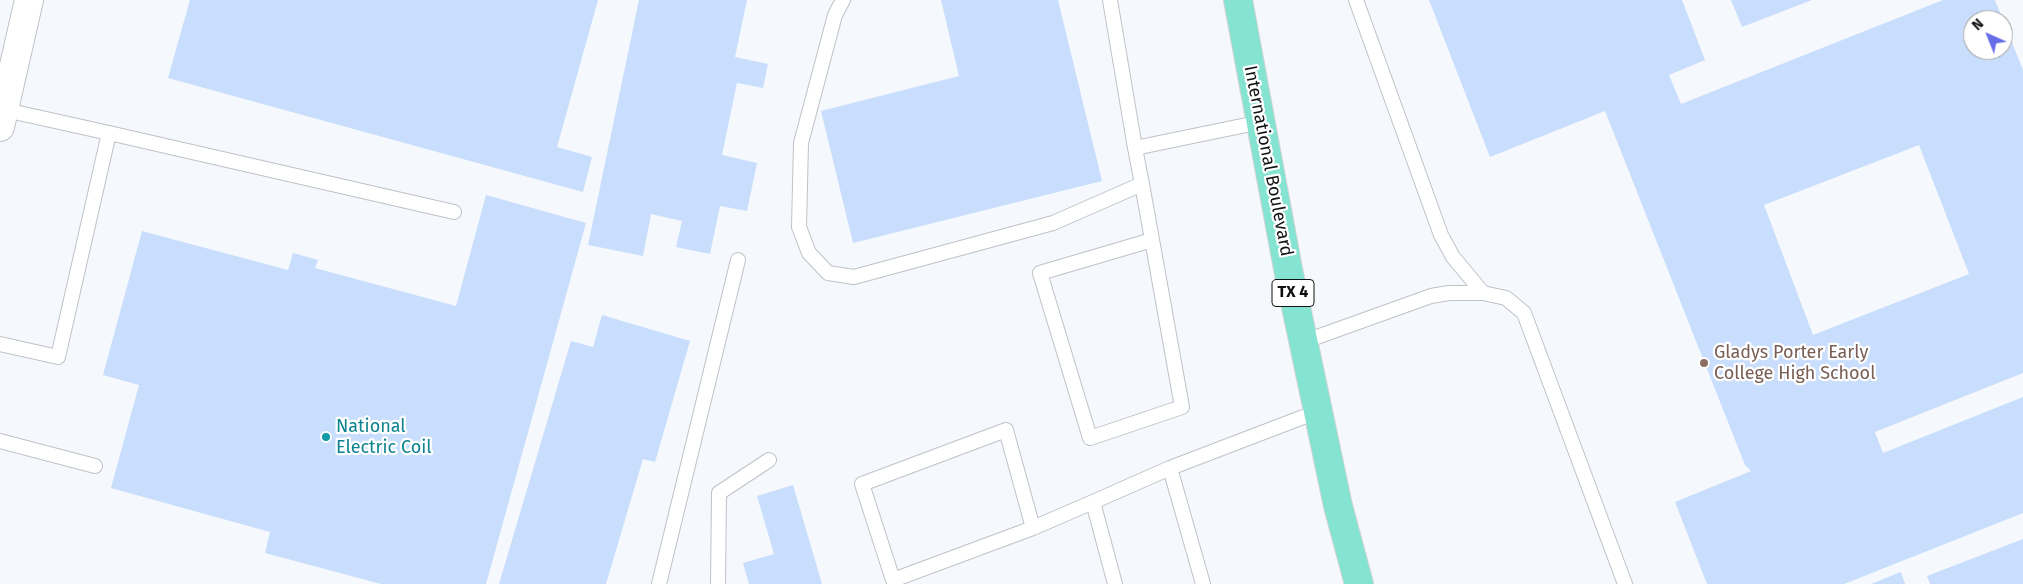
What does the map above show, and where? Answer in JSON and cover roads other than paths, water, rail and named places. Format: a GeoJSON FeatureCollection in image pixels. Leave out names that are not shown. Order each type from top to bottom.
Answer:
{"type":"FeatureCollection","features":[{"type":"Feature","properties":{"kind":"main road","name":"International Boulevard"},"geometry":{"type":"LineString","coordinates":[[1238,0],[1304,342],[1338,506],[1359,584]]}},
{"type":"Feature","properties":{"kind":"street"},"geometry":{"type":"LineString","coordinates":[[1,115],[29,0]]}},
{"type":"Feature","properties":{"kind":"lane"},"geometry":{"type":"LineString","coordinates":[[842,0],[835,14],[800,143],[799,227],[809,253],[828,273],[854,277],[1053,223],[1142,184]]}},
{"type":"Feature","properties":{"kind":"lane"},"geometry":{"type":"LineString","coordinates":[[1110,0],[1182,407],[1090,438],[1040,273],[1152,240]]}},
{"type":"Feature","properties":{"kind":"lane"},"geometry":{"type":"LineString","coordinates":[[1356,0],[1441,236],[1453,257],[1483,293]]}},
{"type":"Feature","properties":{"kind":"lane"},"geometry":{"type":"LineString","coordinates":[[1,115],[109,133],[454,212]]}},
{"type":"Feature","properties":{"kind":"lane"},"geometry":{"type":"LineString","coordinates":[[1135,148],[1261,122]]}},
{"type":"Feature","properties":{"kind":"lane"},"geometry":{"type":"LineString","coordinates":[[0,344],[58,356],[109,133]]}},
{"type":"Feature","properties":{"kind":"lane"},"geometry":{"type":"LineString","coordinates":[[659,584],[738,260]]}},
{"type":"Feature","properties":{"kind":"lane"},"geometry":{"type":"LineString","coordinates":[[1304,342],[1431,296],[1448,293],[1483,293],[1506,298],[1524,313],[1625,584]]}},
{"type":"Feature","properties":{"kind":"lane"},"geometry":{"type":"LineString","coordinates":[[1033,528],[1006,430],[862,484],[893,580],[1033,528],[1170,468],[1319,411]]}},
{"type":"Feature","properties":{"kind":"lane"},"geometry":{"type":"LineString","coordinates":[[0,441],[95,466]]}},
{"type":"Feature","properties":{"kind":"lane"},"geometry":{"type":"LineString","coordinates":[[718,584],[719,494],[769,460]]}},
{"type":"Feature","properties":{"kind":"lane"},"geometry":{"type":"LineString","coordinates":[[1170,468],[1203,584]]}},
{"type":"Feature","properties":{"kind":"lane"},"geometry":{"type":"LineString","coordinates":[[1093,502],[1115,584]]}},
{"type":"Feature","properties":{"kind":"place","name":"Gladys Porter Early College High School"},"geometry":{"type":"Point","coordinates":[1704,363]}},
{"type":"Feature","properties":{"kind":"place","name":"National Electric Coil"},"geometry":{"type":"Point","coordinates":[326,437]}}]}
